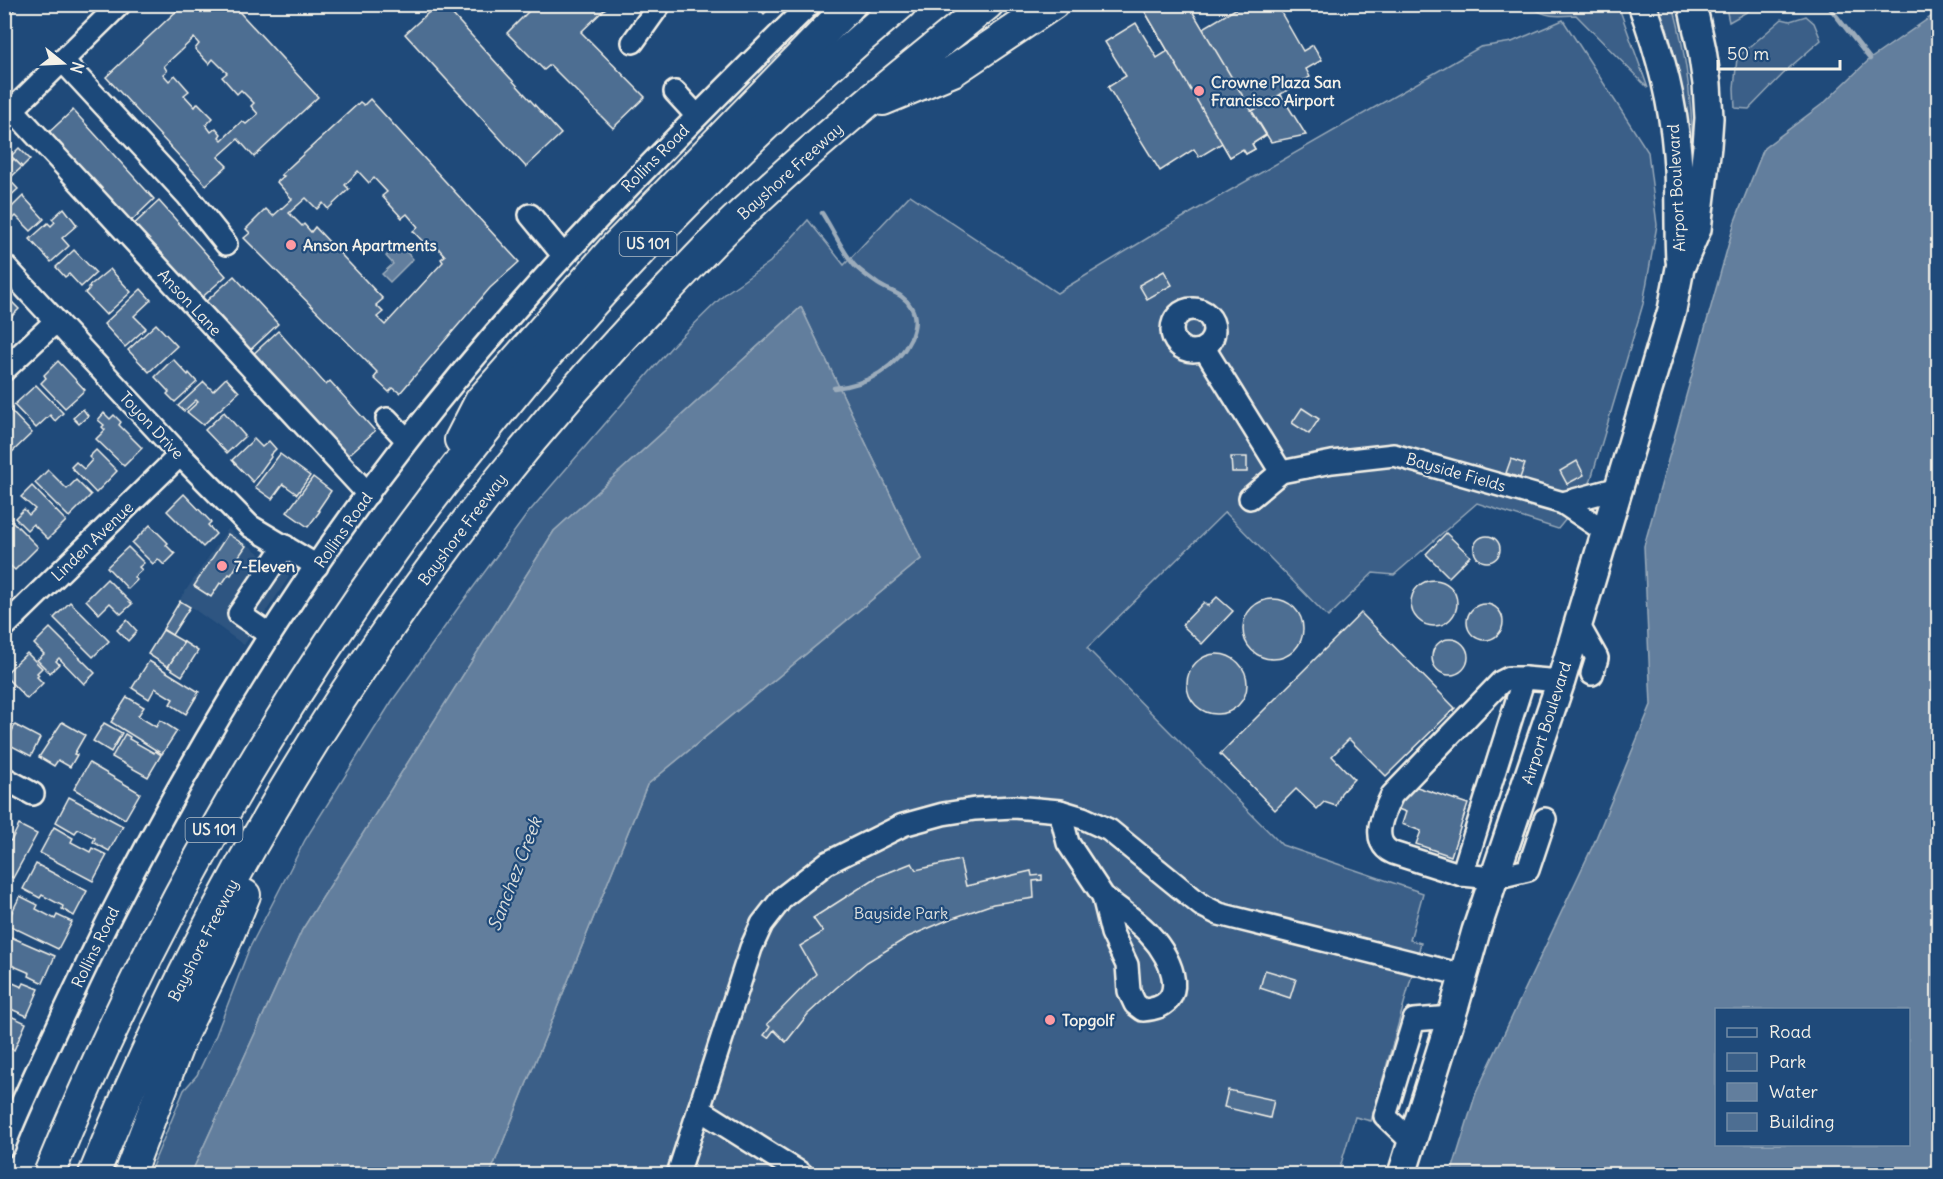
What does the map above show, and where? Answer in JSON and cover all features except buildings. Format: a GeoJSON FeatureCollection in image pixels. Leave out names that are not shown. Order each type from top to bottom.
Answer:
{"type":"FeatureCollection","features":[{"type":"Feature","properties":{"kind":"highway"},"geometry":{"type":"LineString","coordinates":[[423,509],[480,401],[613,249],[850,4]]}},
{"type":"Feature","properties":{"kind":"highway","name":"US 101"},"geometry":{"type":"LineString","coordinates":[[49,1174],[126,998],[220,819],[262,746],[339,627],[423,509],[556,345],[682,208],[799,93],[901,4]]}},
{"type":"Feature","properties":{"kind":"highway","name":"Bayshore Freeway"},"geometry":{"type":"LineString","coordinates":[[94,1174],[131,1085],[192,959],[254,844],[339,703],[412,595],[498,481],[619,339],[746,209],[921,56],[988,4]]}},
{"type":"Feature","properties":{"kind":"highway"},"geometry":{"type":"LineString","coordinates":[[858,110],[953,71],[1053,4]]}},
{"type":"Feature","properties":{"kind":"highway"},"geometry":{"type":"LineString","coordinates":[[129,1174],[183,1033],[219,958],[296,772]]}},
{"type":"Feature","properties":{"kind":"main road","name":"Airport Boulevard"},"geometry":{"type":"LineString","coordinates":[[1402,1174],[1494,878],[1561,681],[1672,310],[1680,268],[1679,177],[1674,126],[1662,67],[1642,4]]}},
{"type":"Feature","properties":{"kind":"main road","name":"Airport Boulevard"},"geometry":{"type":"LineString","coordinates":[[1680,268],[1697,229],[1705,175],[1709,118],[1705,67],[1692,4]]}},
{"type":"Feature","properties":{"kind":"street"},"geometry":{"type":"LineString","coordinates":[[9,114],[120,4]]}},
{"type":"Feature","properties":{"kind":"street"},"geometry":{"type":"LineString","coordinates":[[633,42],[660,4]]}},
{"type":"Feature","properties":{"kind":"street","name":"Rollins Road"},"geometry":{"type":"LineString","coordinates":[[4,1146],[9,1118],[153,832],[217,719],[317,566],[407,440],[563,255],[611,203],[810,4]]}},
{"type":"Feature","properties":{"kind":"street"},"geometry":{"type":"LineString","coordinates":[[63,61],[187,195],[226,244]]}},
{"type":"Feature","properties":{"kind":"street"},"geometry":{"type":"LineString","coordinates":[[675,92],[697,116]]}},
{"type":"Feature","properties":{"kind":"street","name":"Anson Lane"},"geometry":{"type":"LineString","coordinates":[[9,114],[368,494]]}},
{"type":"Feature","properties":{"kind":"street"},"geometry":{"type":"LineString","coordinates":[[530,215],[563,255]]}},
{"type":"Feature","properties":{"kind":"street","name":"Toyon Drive"},"geometry":{"type":"LineString","coordinates":[[4,265],[180,455],[250,526],[317,566]]}},
{"type":"Feature","properties":{"kind":"street"},"geometry":{"type":"LineString","coordinates":[[4,370],[56,321]]}},
{"type":"Feature","properties":{"kind":"street"},"geometry":{"type":"LineString","coordinates":[[1204,348],[1281,472]]}},
{"type":"Feature","properties":{"kind":"street"},"geometry":{"type":"LineString","coordinates":[[387,419],[407,440]]}},
{"type":"Feature","properties":{"kind":"street","name":"Linden Avenue"},"geometry":{"type":"LineString","coordinates":[[4,627],[180,455]]}},
{"type":"Feature","properties":{"kind":"street","name":"Bayside Fields"},"geometry":{"type":"LineString","coordinates":[[1250,498],[1281,472],[1332,462],[1394,455],[1563,503],[1606,531]]}},
{"type":"Feature","properties":{"kind":"street"},"geometry":{"type":"LineString","coordinates":[[1563,503],[1619,488]]}},
{"type":"Feature","properties":{"kind":"street"},"geometry":{"type":"LineString","coordinates":[[270,635],[239,614],[285,546]]}},
{"type":"Feature","properties":{"kind":"street"},"geometry":{"type":"LineString","coordinates":[[1578,624],[1597,658],[1592,674]]}},
{"type":"Feature","properties":{"kind":"street"},"geometry":{"type":"LineString","coordinates":[[1545,819],[1528,870],[1494,878],[1462,874],[1386,850],[1379,838],[1384,812],[1392,795],[1488,694],[1509,678],[1561,681]]}},
{"type":"Feature","properties":{"kind":"street"},"geometry":{"type":"LineString","coordinates":[[1462,874],[1524,678]]}},
{"type":"Feature","properties":{"kind":"street"},"geometry":{"type":"LineString","coordinates":[[4,778],[33,794]]}},
{"type":"Feature","properties":{"kind":"street"},"geometry":{"type":"LineString","coordinates":[[678,1174],[751,948],[762,924],[783,897],[826,863],[903,825],[943,814],[975,809],[1014,807],[1060,811],[1083,818],[1109,830],[1202,905],[1219,914],[1463,975]]}},
{"type":"Feature","properties":{"kind":"street"},"geometry":{"type":"LineString","coordinates":[[1060,811],[1068,843],[1103,896],[1150,934],[1162,952],[1174,974],[1173,993],[1166,1004],[1154,1010],[1143,1010],[1135,1004],[1129,991],[1127,965],[1112,933],[1103,896]]}},
{"type":"Feature","properties":{"kind":"street"},"geometry":{"type":"LineString","coordinates":[[699,1109],[801,1174]]}},
{"type":"Feature","properties":{"kind":"shaded area"},"geometry":{"type":"Polygon","coordinates":[[[228,529],[289,577],[244,645],[180,599],[228,529]]]}},
{"type":"Feature","properties":{"kind":"green space"},"geometry":{"type":"Polygon","coordinates":[[[1536,4],[1618,5],[1648,88],[1576,15],[1548,15],[1532,7],[1536,4]]]}},
{"type":"Feature","properties":{"kind":"green space"},"geometry":{"type":"Polygon","coordinates":[[[1651,5],[1673,5],[1683,49],[1689,93],[1693,138],[1693,183],[1651,5]]]}},
{"type":"Feature","properties":{"kind":"green space"},"geometry":{"type":"Polygon","coordinates":[[[1731,5],[1759,5],[1729,22],[1726,8],[1731,5]]]}},
{"type":"Feature","properties":{"kind":"green space"},"geometry":{"type":"Polygon","coordinates":[[[1806,16],[1814,23],[1821,40],[1789,68],[1749,109],[1735,108],[1737,58],[1782,19],[1790,21],[1806,16]]]}},
{"type":"Feature","properties":{"kind":"green space","name":"Bayside Park"},"geometry":{"type":"Polygon","coordinates":[[[1563,20],[1648,152],[1657,225],[1643,304],[1587,493],[1558,529],[1477,503],[1394,575],[1373,573],[1328,617],[1225,512],[1087,648],[1282,845],[1423,893],[1410,940],[1421,943],[1371,1121],[1355,1117],[1338,1174],[490,1174],[647,785],[921,559],[801,307],[554,531],[302,930],[191,1174],[149,1174],[184,1090],[197,1075],[216,1035],[249,949],[305,840],[392,701],[528,513],[597,433],[674,344],[726,293],[770,262],[808,220],[844,265],[910,195],[1057,293],[1161,230],[1480,47],[1512,42],[1563,20]]]}},
{"type":"Feature","properties":{"kind":"water"},"geometry":{"type":"Polygon","coordinates":[[[1938,12],[1938,1174],[1451,1174],[1476,1093],[1594,843],[1651,705],[1644,546],[1735,221],[1764,148],[1825,102],[1870,59],[1938,12]]]}},
{"type":"Feature","properties":{"kind":"water"},"geometry":{"type":"Polygon","coordinates":[[[399,244],[413,259],[390,282],[382,274],[393,264],[386,256],[399,244]]]}},
{"type":"Feature","properties":{"kind":"water"},"geometry":{"type":"Polygon","coordinates":[[[801,307],[921,559],[647,785],[490,1174],[191,1174],[302,930],[554,531],[801,307]]]}},
{"type":"Feature","properties":{"kind":"waterway"},"geometry":{"type":"LineString","coordinates":[[1827,4],[1870,59]]}},
{"type":"Feature","properties":{"kind":"waterway","name":"Sanchez Creek"},"geometry":{"type":"LineString","coordinates":[[822,213],[852,263],[878,284],[908,302],[915,318],[911,338],[898,358],[889,366],[869,379],[834,388]]}},
{"type":"Feature","properties":{"kind":"railway"},"geometry":{"type":"LineString","coordinates":[[4,16],[16,4]]}},
{"type":"Feature","properties":{"kind":"place","name":"Crowne Plaza San Francisco Airport"},"geometry":{"type":"Point","coordinates":[1199,91]}},
{"type":"Feature","properties":{"kind":"place","name":"Anson Apartments"},"geometry":{"type":"Point","coordinates":[291,245]}},
{"type":"Feature","properties":{"kind":"place","name":"7-Eleven"},"geometry":{"type":"Point","coordinates":[222,566]}},
{"type":"Feature","properties":{"kind":"place","name":"Topgolf"},"geometry":{"type":"Point","coordinates":[1050,1020]}}]}
